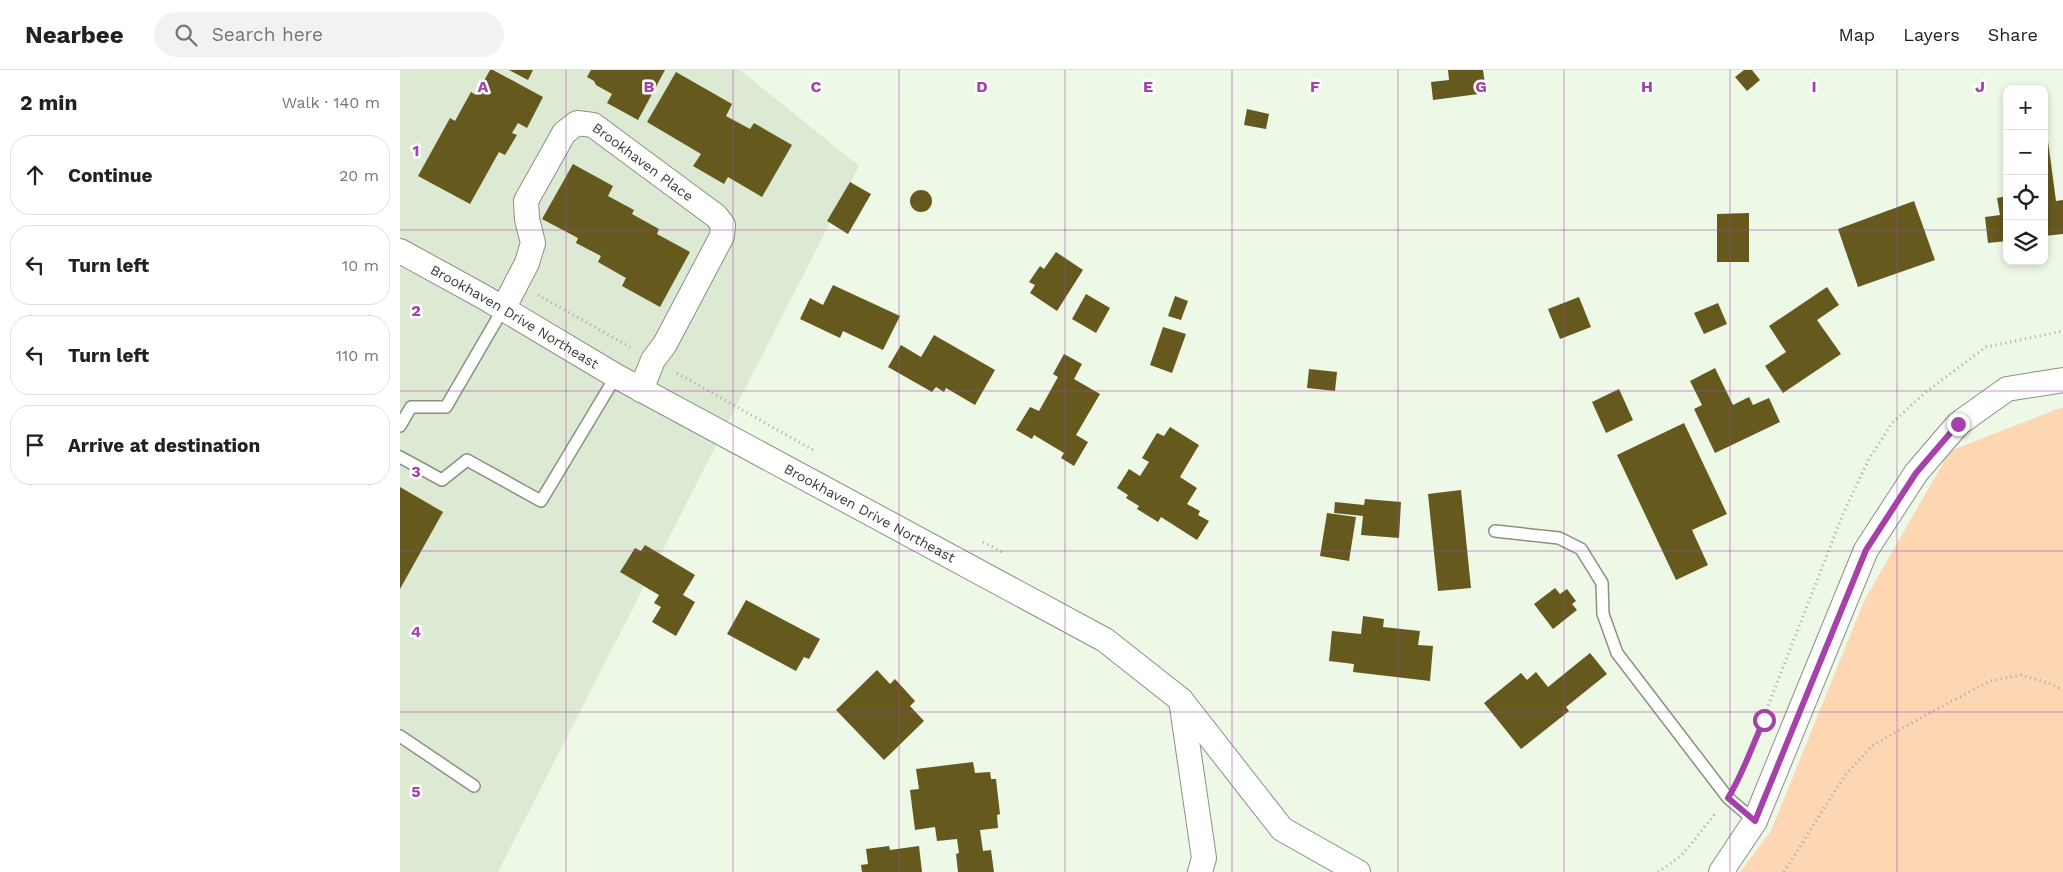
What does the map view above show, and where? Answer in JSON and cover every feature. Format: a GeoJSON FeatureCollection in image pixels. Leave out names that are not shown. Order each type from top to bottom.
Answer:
{"type":"FeatureCollection","features":[{"type":"Feature","properties":{"kind":"street","name":"Brookhaven Place"},"geometry":{"type":"LineString","coordinates":[[503,310],[528,263],[533,243],[527,219],[526,201],[564,133],[577,123],[593,125],[716,216],[723,225],[722,236],[665,344],[653,360],[640,390]]}},
{"type":"Feature","properties":{"kind":"street","name":"Brookhaven Drive Northeast"},"geometry":{"type":"LineString","coordinates":[[400,251],[640,390],[1105,640],[1181,700],[1282,829],[1358,872]]}},
{"type":"Feature","properties":{"kind":"street"},"geometry":{"type":"LineString","coordinates":[[1721,872],[1755,821],[1866,550],[1916,473],[1958,424],[2007,389],[2063,380]]}},
{"type":"Feature","properties":{"kind":"street"},"geometry":{"type":"LineString","coordinates":[[1181,700],[1204,858],[1200,872]]}},
{"type":"Feature","properties":{"kind":"lane"},"geometry":{"type":"LineString","coordinates":[[400,426],[410,407],[446,406],[503,310]]}},
{"type":"Feature","properties":{"kind":"lane"},"geometry":{"type":"LineString","coordinates":[[400,457],[442,480],[467,460],[541,501],[616,376]]}},
{"type":"Feature","properties":{"kind":"lane"},"geometry":{"type":"LineString","coordinates":[[1495,531],[1559,538],[1581,549],[1602,584],[1603,614],[1618,653],[1728,798],[1755,821]]}},
{"type":"Feature","properties":{"kind":"lane"},"geometry":{"type":"LineString","coordinates":[[400,736],[474,786]]}},
{"type":"Feature","properties":{"kind":"path"},"geometry":{"type":"LineString","coordinates":[[535,294],[631,348]]}},
{"type":"Feature","properties":{"kind":"path"},"geometry":{"type":"LineString","coordinates":[[1658,872],[1682,855],[1728,798],[1738,782],[1764,720],[1775,686],[1843,514],[1869,459],[1892,423],[1926,392],[1986,347],[2063,331]]}},
{"type":"Feature","properties":{"kind":"path"},"geometry":{"type":"LineString","coordinates":[[670,369],[748,413]]}},
{"type":"Feature","properties":{"kind":"path"},"geometry":{"type":"LineString","coordinates":[[1784,872],[1844,775],[1872,746],[1990,681],[2021,675],[2048,683],[2063,690]]}},
{"type":"Feature","properties":{"kind":"shaded area"},"geometry":{"type":"Polygon","coordinates":[[[400,70],[740,70],[859,166],[498,872],[400,872],[400,70]]]}},
{"type":"Feature","properties":{"kind":"shaded area"},"geometry":{"type":"Polygon","coordinates":[[[2063,407],[2063,872],[1740,872],[1771,831],[1864,601],[1950,451],[2063,407]]]}},
{"type":"Feature","properties":{"kind":"building"},"geometry":{"type":"Polygon","coordinates":[[[490,70],[543,97],[527,128],[518,123],[512,133],[517,135],[505,155],[499,152],[470,204],[418,176],[450,118],[455,121],[471,92],[476,95],[490,70]]]}},
{"type":"Feature","properties":{"kind":"building"},"geometry":{"type":"Polygon","coordinates":[[[509,70],[533,70],[528,80],[509,70]]]}},
{"type":"Feature","properties":{"kind":"building"},"geometry":{"type":"Polygon","coordinates":[[[591,70],[665,70],[638,120],[607,103],[612,94],[596,85],[594,81],[587,77],[591,70]]]}},
{"type":"Feature","properties":{"kind":"building"},"geometry":{"type":"Polygon","coordinates":[[[1448,70],[1483,70],[1486,93],[1433,100],[1431,82],[1449,80],[1448,70]]]}},
{"type":"Feature","properties":{"kind":"building"},"geometry":{"type":"Polygon","coordinates":[[[1744,70],[1752,70],[1760,80],[1747,91],[1735,77],[1744,70]]]}},
{"type":"Feature","properties":{"kind":"building"},"geometry":{"type":"Polygon","coordinates":[[[676,72],[732,104],[726,116],[750,129],[754,123],[792,145],[762,197],[728,177],[724,184],[693,166],[701,154],[647,122],[676,72]]]}},
{"type":"Feature","properties":{"kind":"building"},"geometry":{"type":"Polygon","coordinates":[[[1247,109],[1269,114],[1266,129],[1244,125],[1247,109]]]}},
{"type":"Feature","properties":{"kind":"building"},"geometry":{"type":"Polygon","coordinates":[[[2048,141],[2056,201],[2063,200],[2063,234],[2048,236],[2048,141]]]}},
{"type":"Feature","properties":{"kind":"building"},"geometry":{"type":"Polygon","coordinates":[[[573,164],[613,186],[608,196],[634,210],[632,214],[659,229],[657,234],[690,252],[660,307],[622,286],[626,278],[598,262],[601,256],[576,243],[578,238],[542,219],[573,164]]]}},
{"type":"Feature","properties":{"kind":"building"},"geometry":{"type":"Polygon","coordinates":[[[850,182],[871,194],[848,234],[827,221],[850,182]]]}},
{"type":"Feature","properties":{"kind":"building"},"geometry":{"type":"Polygon","coordinates":[[[921,190],[929,193],[932,201],[929,209],[921,212],[913,209],[910,201],[913,193],[921,190]]]}},
{"type":"Feature","properties":{"kind":"building"},"geometry":{"type":"Polygon","coordinates":[[[2003,197],[2003,241],[1988,243],[1985,217],[2000,215],[1997,198],[2003,197]]]}},
{"type":"Feature","properties":{"kind":"building"},"geometry":{"type":"Polygon","coordinates":[[[1914,201],[1935,260],[1858,287],[1838,229],[1914,201]]]}},
{"type":"Feature","properties":{"kind":"building"},"geometry":{"type":"Polygon","coordinates":[[[1749,213],[1749,262],[1717,262],[1717,214],[1749,213]]]}},
{"type":"Feature","properties":{"kind":"building"},"geometry":{"type":"Polygon","coordinates":[[[1056,252],[1083,270],[1057,311],[1030,293],[1035,285],[1029,282],[1040,266],[1044,269],[1056,252]]]}},
{"type":"Feature","properties":{"kind":"building"},"geometry":{"type":"Polygon","coordinates":[[[833,285],[900,316],[883,350],[843,331],[840,338],[800,319],[810,298],[823,305],[833,285]]]}},
{"type":"Feature","properties":{"kind":"building"},"geometry":{"type":"Polygon","coordinates":[[[1827,287],[1839,305],[1817,320],[1841,354],[1783,393],[1765,366],[1786,352],[1769,326],[1827,287]]]}},
{"type":"Feature","properties":{"kind":"building"},"geometry":{"type":"Polygon","coordinates":[[[1086,294],[1110,308],[1096,333],[1072,319],[1086,294]]]}},
{"type":"Feature","properties":{"kind":"building"},"geometry":{"type":"Polygon","coordinates":[[[1175,296],[1188,301],[1181,320],[1168,316],[1175,296]]]}},
{"type":"Feature","properties":{"kind":"building"},"geometry":{"type":"Polygon","coordinates":[[[1579,297],[1591,327],[1560,339],[1548,309],[1579,297]]]}},
{"type":"Feature","properties":{"kind":"building"},"geometry":{"type":"Polygon","coordinates":[[[1718,303],[1727,324],[1704,334],[1694,313],[1718,303]]]}},
{"type":"Feature","properties":{"kind":"building"},"geometry":{"type":"Polygon","coordinates":[[[1163,327],[1186,334],[1172,373],[1150,365],[1163,327]]]}},
{"type":"Feature","properties":{"kind":"building"},"geometry":{"type":"Polygon","coordinates":[[[934,335],[995,370],[975,405],[946,388],[944,392],[936,387],[932,392],[888,367],[901,345],[921,357],[934,335]]]}},
{"type":"Feature","properties":{"kind":"building"},"geometry":{"type":"Polygon","coordinates":[[[1064,354],[1082,364],[1074,379],[1100,394],[1076,435],[1088,442],[1074,466],[1061,458],[1064,453],[1034,435],[1032,439],[1016,430],[1030,407],[1039,411],[1058,377],[1053,374],[1064,354]]]}},
{"type":"Feature","properties":{"kind":"building"},"geometry":{"type":"Polygon","coordinates":[[[1715,368],[1733,405],[1749,397],[1753,405],[1769,398],[1780,422],[1715,453],[1694,409],[1702,405],[1690,381],[1715,368]]]}},
{"type":"Feature","properties":{"kind":"building"},"geometry":{"type":"Polygon","coordinates":[[[1309,369],[1337,372],[1335,391],[1307,388],[1309,369]]]}},
{"type":"Feature","properties":{"kind":"building"},"geometry":{"type":"Polygon","coordinates":[[[1619,389],[1633,420],[1606,433],[1592,402],[1619,389]]]}},
{"type":"Feature","properties":{"kind":"building"},"geometry":{"type":"Polygon","coordinates":[[[1684,423],[1727,514],[1692,530],[1708,565],[1676,580],[1617,455],[1684,423]]]}},
{"type":"Feature","properties":{"kind":"building"},"geometry":{"type":"Polygon","coordinates":[[[1170,427],[1199,445],[1180,477],[1197,488],[1187,504],[1200,511],[1198,515],[1209,521],[1197,540],[1161,517],[1158,522],[1137,509],[1139,506],[1126,498],[1128,495],[1117,488],[1129,469],[1140,476],[1149,462],[1142,458],[1157,433],[1164,436],[1170,427]]]}},
{"type":"Feature","properties":{"kind":"building"},"geometry":{"type":"Polygon","coordinates":[[[400,487],[443,512],[400,589],[400,487]]]}},
{"type":"Feature","properties":{"kind":"building"},"geometry":{"type":"Polygon","coordinates":[[[1461,490],[1471,588],[1438,591],[1428,494],[1461,490]]]}},
{"type":"Feature","properties":{"kind":"building"},"geometry":{"type":"Polygon","coordinates":[[[1365,499],[1401,502],[1399,538],[1361,535],[1363,516],[1334,513],[1335,502],[1364,505],[1365,499]]]}},
{"type":"Feature","properties":{"kind":"building"},"geometry":{"type":"Polygon","coordinates":[[[1327,513],[1356,517],[1349,561],[1320,556],[1327,513]]]}},
{"type":"Feature","properties":{"kind":"building"},"geometry":{"type":"Polygon","coordinates":[[[645,545],[695,575],[683,595],[695,602],[676,636],[652,622],[661,607],[654,603],[659,595],[620,572],[635,548],[641,551],[645,545]]]}},
{"type":"Feature","properties":{"kind":"building"},"geometry":{"type":"Polygon","coordinates":[[[1555,588],[1560,594],[1567,589],[1576,601],[1572,604],[1577,610],[1553,629],[1534,604],[1555,588]]]}},
{"type":"Feature","properties":{"kind":"building"},"geometry":{"type":"Polygon","coordinates":[[[746,600],[820,639],[809,659],[804,657],[796,671],[727,634],[746,600]]]}},
{"type":"Feature","properties":{"kind":"building"},"geometry":{"type":"Polygon","coordinates":[[[1363,616],[1384,619],[1383,627],[1420,631],[1418,645],[1433,646],[1430,681],[1353,672],[1354,664],[1329,661],[1332,631],[1361,634],[1363,616]]]}},
{"type":"Feature","properties":{"kind":"building"},"geometry":{"type":"Polygon","coordinates":[[[1590,653],[1607,674],[1566,707],[1569,711],[1521,749],[1484,703],[1521,673],[1527,680],[1536,672],[1548,687],[1590,653]]]}},
{"type":"Feature","properties":{"kind":"building"},"geometry":{"type":"Polygon","coordinates":[[[877,670],[890,684],[895,679],[915,701],[910,706],[924,721],[884,760],[836,710],[877,670]]]}},
{"type":"Feature","properties":{"kind":"building"},"geometry":{"type":"Polygon","coordinates":[[[973,762],[975,773],[990,772],[991,779],[996,779],[1000,814],[997,815],[998,828],[980,830],[983,851],[991,850],[994,872],[958,872],[956,854],[959,853],[957,839],[937,841],[935,827],[915,830],[910,790],[919,789],[916,769],[973,762]]]}},
{"type":"Feature","properties":{"kind":"building"},"geometry":{"type":"Polygon","coordinates":[[[889,846],[890,850],[919,846],[922,872],[862,872],[861,865],[868,864],[866,849],[889,846]]]}},
{"type":"Feature","properties":{"kind":"route"},"geometry":{"type":"LineString","coordinates":[[1764,720],[1738,782],[1728,798],[1755,821],[1866,550],[1916,473],[1958,424]]}}]}
